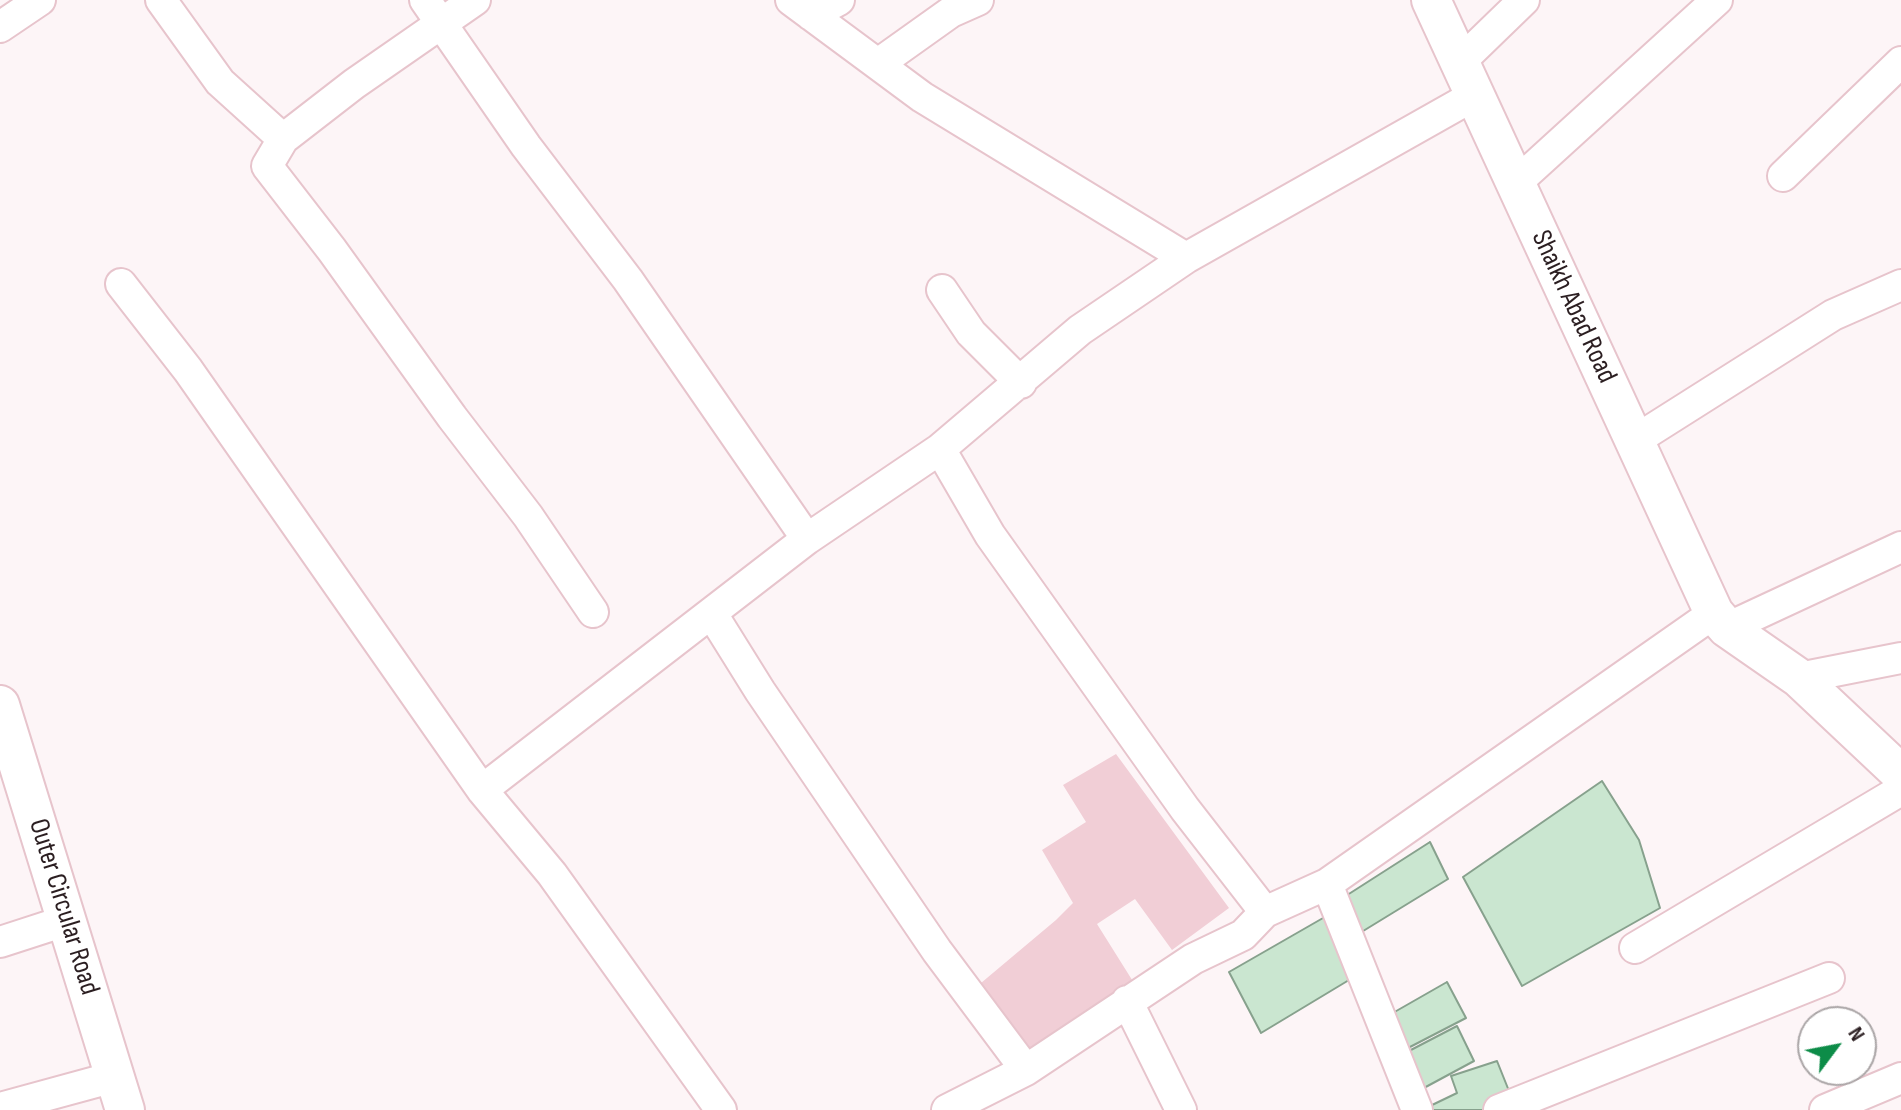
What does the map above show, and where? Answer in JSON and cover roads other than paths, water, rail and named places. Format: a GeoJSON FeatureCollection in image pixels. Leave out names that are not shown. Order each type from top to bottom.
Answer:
{"type":"FeatureCollection","features":[{"type":"Feature","properties":{"kind":"main road","name":"Shaikh Abad Road"},"geometry":{"type":"LineString","coordinates":[[1431,0],[1634,441],[1721,621]]}},
{"type":"Feature","properties":{"kind":"main road"},"geometry":{"type":"LineString","coordinates":[[1721,621],[1799,678],[1901,774]]}},
{"type":"Feature","properties":{"kind":"main road","name":"Outer Circular Road"},"geometry":{"type":"LineString","coordinates":[[0,705],[10,772],[68,920],[119,1094]]}},
{"type":"Feature","properties":{"kind":"street"},"geometry":{"type":"LineString","coordinates":[[0,27],[40,0]]}},
{"type":"Feature","properties":{"kind":"street"},"geometry":{"type":"LineString","coordinates":[[161,0],[220,82],[283,139]]}},
{"type":"Feature","properties":{"kind":"street"},"geometry":{"type":"LineString","coordinates":[[475,0],[433,12],[354,84],[283,139],[267,166],[528,516],[593,612]]}},
{"type":"Feature","properties":{"kind":"street"},"geometry":{"type":"LineString","coordinates":[[801,8],[839,0]]}},
{"type":"Feature","properties":{"kind":"street"},"geometry":{"type":"LineString","coordinates":[[878,64],[951,12],[978,0]]}},
{"type":"Feature","properties":{"kind":"street"},"geometry":{"type":"LineString","coordinates":[[482,790],[807,539],[940,449],[1080,330],[1186,258],[1468,79],[1524,0]]}},
{"type":"Feature","properties":{"kind":"street"},"geometry":{"type":"LineString","coordinates":[[1516,183],[1717,0]]}},
{"type":"Feature","properties":{"kind":"street"},"geometry":{"type":"LineString","coordinates":[[801,8],[922,97],[1186,258]]}},
{"type":"Feature","properties":{"kind":"street"},"geometry":{"type":"LineString","coordinates":[[433,12],[526,146],[628,280],[807,539]]}},
{"type":"Feature","properties":{"kind":"street"},"geometry":{"type":"LineString","coordinates":[[1783,176],[1901,62]]}},
{"type":"Feature","properties":{"kind":"street"},"geometry":{"type":"LineString","coordinates":[[121,284],[188,370],[482,790],[552,874],[721,1110]]}},
{"type":"Feature","properties":{"kind":"street"},"geometry":{"type":"LineString","coordinates":[[1634,441],[1833,315],[1901,285]]}},
{"type":"Feature","properties":{"kind":"street"},"geometry":{"type":"LineString","coordinates":[[942,290],[971,333],[1021,383]]}},
{"type":"Feature","properties":{"kind":"street"},"geometry":{"type":"LineString","coordinates":[[940,449],[990,535],[1185,809],[1265,912]]}},
{"type":"Feature","properties":{"kind":"street"},"geometry":{"type":"LineString","coordinates":[[947,1110],[1026,1070],[1193,959],[1243,935],[1265,912],[1327,884],[1721,621],[1901,547]]}},
{"type":"Feature","properties":{"kind":"street"},"geometry":{"type":"LineString","coordinates":[[712,614],[760,691],[937,951],[1026,1070]]}},
{"type":"Feature","properties":{"kind":"street"},"geometry":{"type":"LineString","coordinates":[[1799,678],[1901,658]]}},
{"type":"Feature","properties":{"kind":"street"},"geometry":{"type":"LineString","coordinates":[[1635,948],[1901,790]]}},
{"type":"Feature","properties":{"kind":"street"},"geometry":{"type":"LineString","coordinates":[[1327,884],[1417,1110]]}},
{"type":"Feature","properties":{"kind":"street"},"geometry":{"type":"LineString","coordinates":[[0,942],[68,920]]}},
{"type":"Feature","properties":{"kind":"street"},"geometry":{"type":"LineString","coordinates":[[1499,1110],[1829,978]]}},
{"type":"Feature","properties":{"kind":"street"},"geometry":{"type":"LineString","coordinates":[[1127,1001],[1181,1110]]}},
{"type":"Feature","properties":{"kind":"street"},"geometry":{"type":"LineString","coordinates":[[1825,1110],[1901,1078]]}},
{"type":"Feature","properties":{"kind":"street"},"geometry":{"type":"LineString","coordinates":[[0,1108],[119,1094]]}}]}
